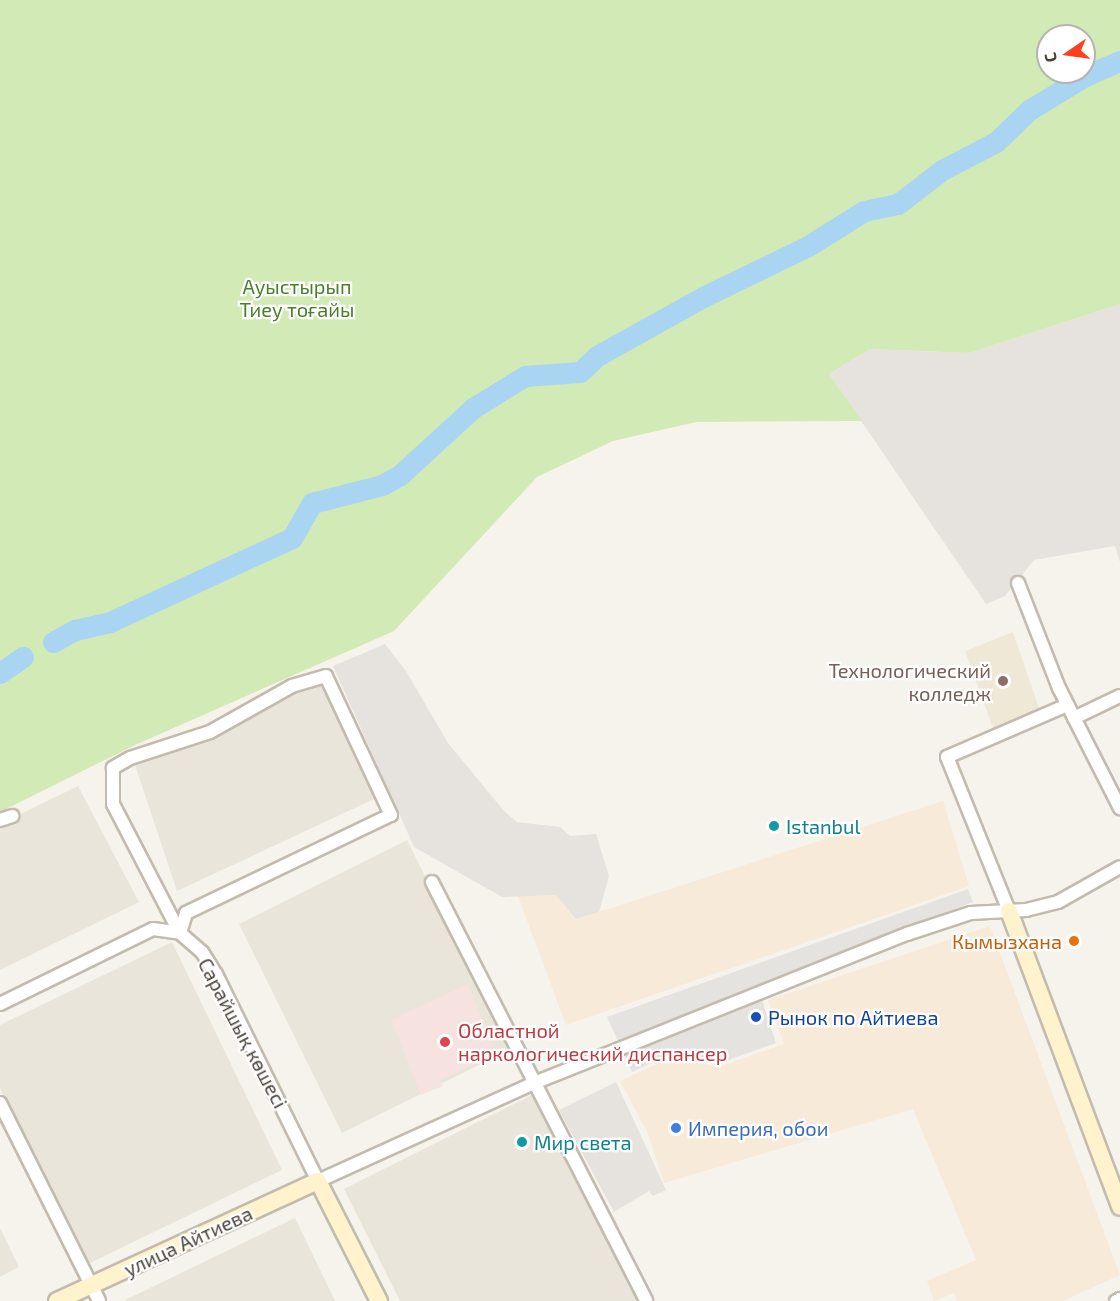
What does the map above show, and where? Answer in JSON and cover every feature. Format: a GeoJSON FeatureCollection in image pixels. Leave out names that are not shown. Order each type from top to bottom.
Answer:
{"type":"FeatureCollection","features":[{"type":"Feature","properties":{"kind":"street"},"geometry":{"type":"LineString","coordinates":[[1018,583],[1067,705],[1120,808]]}},
{"type":"Feature","properties":{"kind":"street","name":"Сарайшық көшесі"},"geometry":{"type":"LineString","coordinates":[[180,933],[186,913],[391,815],[326,676],[292,686],[210,732],[130,758],[113,768],[113,804],[180,933],[202,952],[216,974],[379,1301]]}},
{"type":"Feature","properties":{"kind":"street"},"geometry":{"type":"LineString","coordinates":[[1074,718],[1120,696]]}},
{"type":"Feature","properties":{"kind":"street"},"geometry":{"type":"LineString","coordinates":[[1067,705],[947,757],[1009,911],[1120,1207]]}},
{"type":"Feature","properties":{"kind":"street"},"geometry":{"type":"LineString","coordinates":[[318,1181],[534,1083],[907,934],[970,913],[1009,911],[1058,902],[1120,867]]}},
{"type":"Feature","properties":{"kind":"street"},"geometry":{"type":"LineString","coordinates":[[432,882],[646,1301]]}},
{"type":"Feature","properties":{"kind":"street"},"geometry":{"type":"LineString","coordinates":[[0,1004],[153,929],[180,933]]}},
{"type":"Feature","properties":{"kind":"street"},"geometry":{"type":"LineString","coordinates":[[0,1102],[99,1301]]}},
{"type":"Feature","properties":{"kind":"street","name":"улица Айтиева"},"geometry":{"type":"LineString","coordinates":[[57,1301],[318,1181]]}},
{"type":"Feature","properties":{"kind":"street"},"geometry":{"type":"LineString","coordinates":[[1116,1301],[1120,1299]]}},
{"type":"Feature","properties":{"kind":"shaded area"},"geometry":{"type":"Polygon","coordinates":[[[1120,304],[1120,562],[1115,546],[1034,560],[1005,596],[986,604],[829,374],[870,349],[969,353],[1120,304]]]}},
{"type":"Feature","properties":{"kind":"shaded area","name":"Технологический колледж"},"geometry":{"type":"Polygon","coordinates":[[[1013,632],[1040,711],[994,731],[965,651],[1013,632]]]}},
{"type":"Feature","properties":{"kind":"shaded area"},"geometry":{"type":"Polygon","coordinates":[[[385,644],[406,671],[448,743],[504,811],[517,822],[560,827],[570,836],[596,834],[609,876],[599,912],[576,919],[556,895],[502,897],[414,847],[333,666],[385,644]]]}},
{"type":"Feature","properties":{"kind":"shaded area"},"geometry":{"type":"Polygon","coordinates":[[[325,673],[385,794],[177,891],[135,765],[325,673]]]}},
{"type":"Feature","properties":{"kind":"shaded area"},"geometry":{"type":"Polygon","coordinates":[[[78,786],[139,902],[0,970],[0,824],[78,786]]]}},
{"type":"Feature","properties":{"kind":"shaded area"},"geometry":{"type":"Polygon","coordinates":[[[943,801],[969,886],[566,1025],[518,896],[556,895],[577,919],[943,801]]]}},
{"type":"Feature","properties":{"kind":"shaded area"},"geometry":{"type":"Polygon","coordinates":[[[407,840],[511,1049],[342,1133],[239,924],[407,840]]]}},
{"type":"Feature","properties":{"kind":"shaded area"},"geometry":{"type":"Polygon","coordinates":[[[968,889],[973,902],[757,985],[776,1043],[720,1063],[668,1055],[632,1072],[607,1017],[968,889]]]}},
{"type":"Feature","properties":{"kind":"shaded area"},"geometry":{"type":"Polygon","coordinates":[[[990,926],[1120,1275],[1063,1301],[957,1301],[954,1293],[934,1301],[927,1281],[976,1260],[913,1109],[664,1183],[647,1131],[620,1081],[666,1060],[721,1066],[784,1044],[768,1000],[990,926]]]}},
{"type":"Feature","properties":{"kind":"shaded area"},"geometry":{"type":"Polygon","coordinates":[[[172,942],[282,1170],[86,1265],[0,1088],[0,1025],[172,942]]]}},
{"type":"Feature","properties":{"kind":"shaded area","name":"Областной наркологический диспансер"},"geometry":{"type":"Polygon","coordinates":[[[468,984],[492,1046],[475,1054],[479,1062],[440,1079],[443,1086],[421,1095],[392,1020],[468,984]]]}},
{"type":"Feature","properties":{"kind":"shaded area"},"geometry":{"type":"Polygon","coordinates":[[[616,1082],[666,1190],[653,1196],[649,1191],[614,1212],[559,1110],[616,1082]]]}},
{"type":"Feature","properties":{"kind":"shaded area"},"geometry":{"type":"Polygon","coordinates":[[[534,1094],[637,1301],[400,1301],[344,1189],[534,1094]]]}},
{"type":"Feature","properties":{"kind":"shaded area"},"geometry":{"type":"Polygon","coordinates":[[[295,1218],[335,1301],[125,1300],[295,1218]]]}},
{"type":"Feature","properties":{"kind":"shaded area"},"geometry":{"type":"Polygon","coordinates":[[[0,1228],[19,1267],[0,1277],[0,1228]]]}},
{"type":"Feature","properties":{"kind":"green space","name":"Ауыстырып Тиеу тоғайы"},"geometry":{"type":"Polygon","coordinates":[[[0,0],[1120,0],[1120,304],[969,353],[870,349],[829,374],[862,421],[696,422],[613,441],[537,477],[394,631],[135,745],[0,812],[0,0]]]}},
{"type":"Feature","properties":{"kind":"waterway"},"geometry":{"type":"LineString","coordinates":[[53,642],[75,630],[110,622],[292,538],[312,503],[382,485],[400,475],[473,408],[525,376],[580,372],[597,356],[703,297],[808,246],[864,211],[898,204],[942,170],[996,142],[1029,110],[1087,75],[1120,61]]}},
{"type":"Feature","properties":{"kind":"waterway"},"geometry":{"type":"LineString","coordinates":[[0,673],[23,657]]}},
{"type":"Feature","properties":{"kind":"place","name":"Технологический колледж"},"geometry":{"type":"Point","coordinates":[1003,681]}},
{"type":"Feature","properties":{"kind":"place","name":"Istanbul"},"geometry":{"type":"Point","coordinates":[774,826]}},
{"type":"Feature","properties":{"kind":"place","name":"Кымызхана"},"geometry":{"type":"Point","coordinates":[1074,941]}},
{"type":"Feature","properties":{"kind":"place","name":"Рынок по Айтиева"},"geometry":{"type":"Point","coordinates":[756,1017]}},
{"type":"Feature","properties":{"kind":"place","name":"Областной наркологический диспансер"},"geometry":{"type":"Point","coordinates":[445,1042]}},
{"type":"Feature","properties":{"kind":"place","name":"Империя, обои"},"geometry":{"type":"Point","coordinates":[676,1128]}},
{"type":"Feature","properties":{"kind":"place","name":"Мир света"},"geometry":{"type":"Point","coordinates":[522,1142]}}]}
